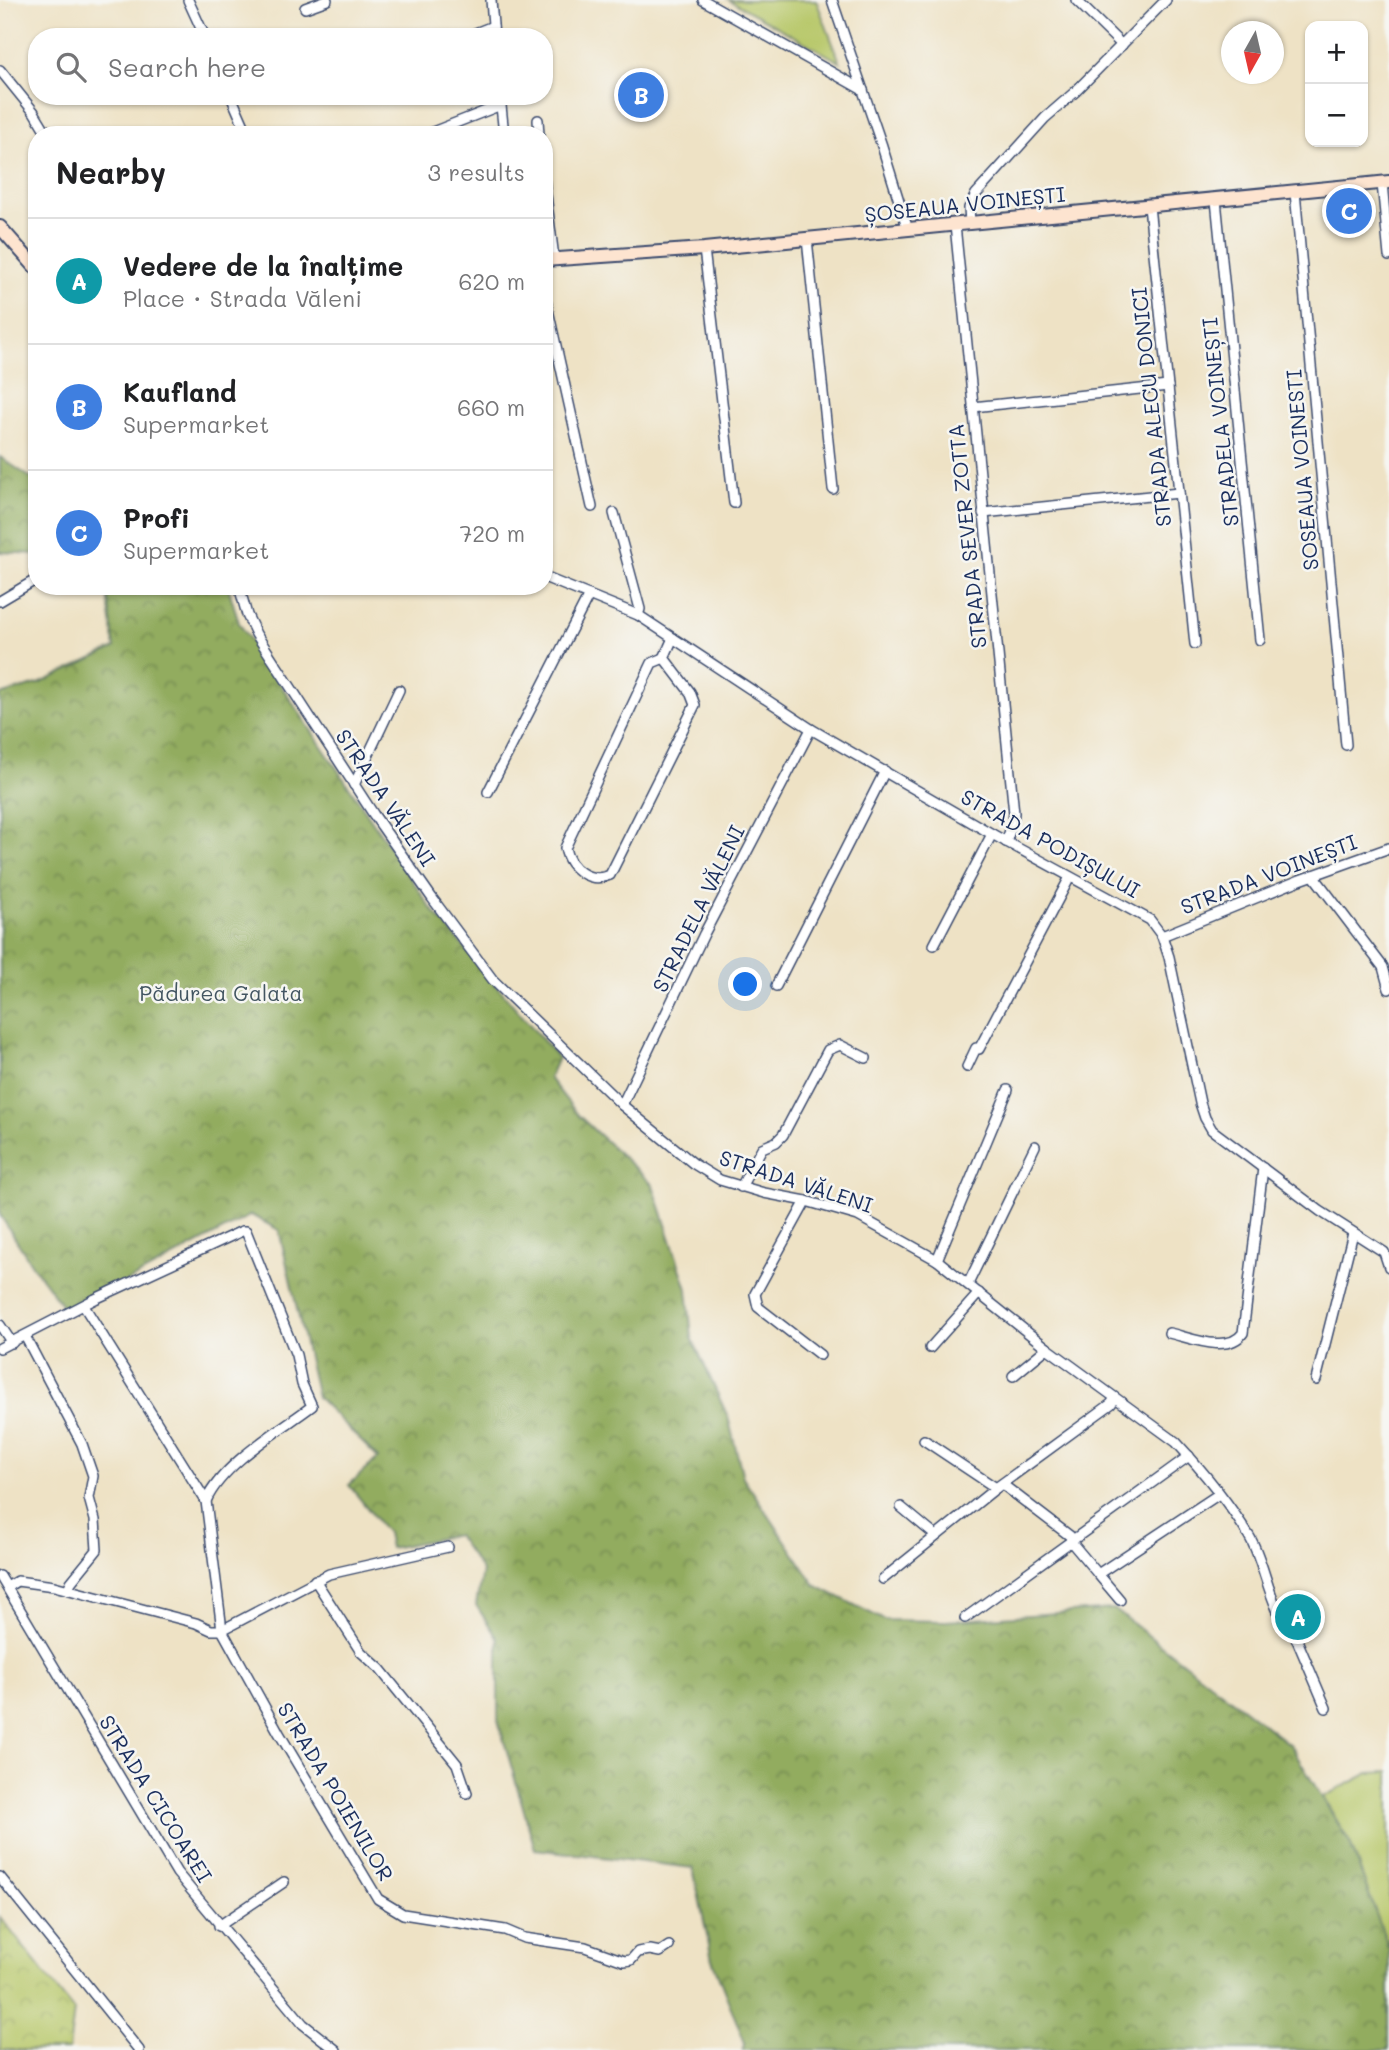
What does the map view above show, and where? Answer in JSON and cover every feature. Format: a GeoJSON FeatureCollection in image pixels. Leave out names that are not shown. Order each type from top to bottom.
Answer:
{"type":"FeatureCollection","features":[{"type":"Feature","properties":{"kind":"main road","name":"ȘOSEAUA VOINEȘTI"},"geometry":{"type":"LineString","coordinates":[[553,259],[704,249],[1386,183]]}},
{"type":"Feature","properties":{"kind":"main road"},"geometry":{"type":"LineString","coordinates":[[0,227],[28,259]]}},
{"type":"Feature","properties":{"kind":"street"},"geometry":{"type":"LineString","coordinates":[[188,0],[201,28]]}},
{"type":"Feature","properties":{"kind":"street"},"geometry":{"type":"LineString","coordinates":[[305,8],[327,0]]}},
{"type":"Feature","properties":{"kind":"street"},"geometry":{"type":"LineString","coordinates":[[488,28],[493,26],[491,0]]}},
{"type":"Feature","properties":{"kind":"street"},"geometry":{"type":"LineString","coordinates":[[703,0],[863,90]]}},
{"type":"Feature","properties":{"kind":"street"},"geometry":{"type":"LineString","coordinates":[[832,0],[908,230]]}},
{"type":"Feature","properties":{"kind":"street"},"geometry":{"type":"LineString","coordinates":[[1076,0],[1122,45]]}},
{"type":"Feature","properties":{"kind":"street"},"geometry":{"type":"LineString","coordinates":[[970,223],[969,208],[976,194],[1045,118],[1166,0]]}},
{"type":"Feature","properties":{"kind":"street"},"geometry":{"type":"LineString","coordinates":[[0,70],[28,105]]}},
{"type":"Feature","properties":{"kind":"street"},"geometry":{"type":"LineString","coordinates":[[28,105],[43,126]]}},
{"type":"Feature","properties":{"kind":"street"},"geometry":{"type":"LineString","coordinates":[[235,105],[244,126]]}},
{"type":"Feature","properties":{"kind":"street"},"geometry":{"type":"LineString","coordinates":[[445,126],[490,105]]}},
{"type":"Feature","properties":{"kind":"street"},"geometry":{"type":"LineString","coordinates":[[501,105],[503,126]]}},
{"type":"Feature","properties":{"kind":"street"},"geometry":{"type":"LineString","coordinates":[[538,120],[538,126]]}},
{"type":"Feature","properties":{"kind":"street"},"geometry":{"type":"LineString","coordinates":[[1386,183],[1389,256]]}},
{"type":"Feature","properties":{"kind":"street","name":"SOSEAUA VOINESTI"},"geometry":{"type":"LineString","coordinates":[[1295,192],[1346,745]]}},
{"type":"Feature","properties":{"kind":"street","name":"STRADELA VOINEȘTI"},"geometry":{"type":"LineString","coordinates":[[1216,200],[1260,640]]}},
{"type":"Feature","properties":{"kind":"street","name":"STRADA ALECU DONICI"},"geometry":{"type":"LineString","coordinates":[[1149,206],[1195,644]]}},
{"type":"Feature","properties":{"kind":"street","name":"STRADA SEVER ZOTTA"},"geometry":{"type":"LineString","coordinates":[[955,225],[1014,813],[1006,842]]}},
{"type":"Feature","properties":{"kind":"street"},"geometry":{"type":"LineString","coordinates":[[807,239],[833,489]]}},
{"type":"Feature","properties":{"kind":"street"},"geometry":{"type":"LineString","coordinates":[[704,249],[734,503]]}},
{"type":"Feature","properties":{"kind":"street"},"geometry":{"type":"LineString","coordinates":[[553,332],[592,507]]}},
{"type":"Feature","properties":{"kind":"street"},"geometry":{"type":"LineString","coordinates":[[973,407],[1168,386]]}},
{"type":"Feature","properties":{"kind":"street"},"geometry":{"type":"LineString","coordinates":[[983,513],[1179,493]]}},
{"type":"Feature","properties":{"kind":"street"},"geometry":{"type":"LineString","coordinates":[[614,513],[640,609],[638,615]]}},
{"type":"Feature","properties":{"kind":"street","name":"STRADA PODIȘULUI"},"geometry":{"type":"LineString","coordinates":[[553,581],[638,615],[811,729],[1006,842],[1150,920],[1162,936]]}},
{"type":"Feature","properties":{"kind":"street"},"geometry":{"type":"LineString","coordinates":[[0,601],[28,584]]}},
{"type":"Feature","properties":{"kind":"street","name":"STRADA VĂLENI"},"geometry":{"type":"LineString","coordinates":[[241,595],[247,615],[257,634],[354,785],[432,898],[494,980],[622,1105],[694,1164],[720,1180],[741,1187],[858,1216],[937,1261],[1047,1348],[1156,1427],[1189,1456],[1251,1538],[1287,1628],[1294,1633],[1326,1708]]}},
{"type":"Feature","properties":{"kind":"street"},"geometry":{"type":"LineString","coordinates":[[488,792],[589,595]]}},
{"type":"Feature","properties":{"kind":"street"},"geometry":{"type":"LineString","coordinates":[[664,658],[690,692],[695,705],[610,875],[601,879],[594,878],[573,867],[565,848],[652,663],[664,658],[673,638]]}},
{"type":"Feature","properties":{"kind":"street"},"geometry":{"type":"LineString","coordinates":[[354,785],[398,690]]}},
{"type":"Feature","properties":{"kind":"street","name":"STRADELA VĂLENI"},"geometry":{"type":"LineString","coordinates":[[622,1105],[704,934],[811,729]]}},
{"type":"Feature","properties":{"kind":"street"},"geometry":{"type":"LineString","coordinates":[[776,986],[885,771]]}},
{"type":"Feature","properties":{"kind":"street"},"geometry":{"type":"LineString","coordinates":[[934,945],[992,834]]}},
{"type":"Feature","properties":{"kind":"street","name":"STRADA VOINEȘTI"},"geometry":{"type":"LineString","coordinates":[[1162,936],[1313,875],[1389,848]]}},
{"type":"Feature","properties":{"kind":"street"},"geometry":{"type":"LineString","coordinates":[[1313,875],[1384,967],[1389,989]]}},
{"type":"Feature","properties":{"kind":"street"},"geometry":{"type":"LineString","coordinates":[[967,1067],[1070,877]]}},
{"type":"Feature","properties":{"kind":"street"},"geometry":{"type":"LineString","coordinates":[[1162,936],[1205,1118],[1212,1130],[1353,1233],[1387,1248],[1389,1266]]}},
{"type":"Feature","properties":{"kind":"street"},"geometry":{"type":"LineString","coordinates":[[553,1040],[561,1033]]}},
{"type":"Feature","properties":{"kind":"street"},"geometry":{"type":"LineString","coordinates":[[741,1187],[762,1148],[776,1142],[783,1135],[828,1051],[840,1045],[866,1058]]}},
{"type":"Feature","properties":{"kind":"street"},"geometry":{"type":"LineString","coordinates":[[937,1261],[1008,1090]]}},
{"type":"Feature","properties":{"kind":"street"},"geometry":{"type":"LineString","coordinates":[[968,1284],[1035,1146]]}},
{"type":"Feature","properties":{"kind":"street"},"geometry":{"type":"LineString","coordinates":[[1169,1334],[1227,1344],[1239,1339],[1243,1333],[1263,1168]]}},
{"type":"Feature","properties":{"kind":"street"},"geometry":{"type":"LineString","coordinates":[[806,1201],[805,1208],[755,1294],[758,1307],[820,1355]]}},
{"type":"Feature","properties":{"kind":"street"},"geometry":{"type":"LineString","coordinates":[[0,1348],[242,1231],[248,1234],[296,1355],[302,1384],[312,1406],[228,1469],[212,1488],[206,1501]]}},
{"type":"Feature","properties":{"kind":"street"},"geometry":{"type":"LineString","coordinates":[[1317,1380],[1353,1233]]}},
{"type":"Feature","properties":{"kind":"street"},"geometry":{"type":"LineString","coordinates":[[930,1348],[979,1293]]}},
{"type":"Feature","properties":{"kind":"street"},"geometry":{"type":"LineString","coordinates":[[84,1306],[206,1501],[222,1630]]}},
{"type":"Feature","properties":{"kind":"street"},"geometry":{"type":"LineString","coordinates":[[0,1325],[12,1343]]}},
{"type":"Feature","properties":{"kind":"street"},"geometry":{"type":"LineString","coordinates":[[25,1336],[77,1434],[93,1476],[89,1498],[95,1521],[97,1550],[68,1589]]}},
{"type":"Feature","properties":{"kind":"street"},"geometry":{"type":"LineString","coordinates":[[1013,1376],[1047,1348]]}},
{"type":"Feature","properties":{"kind":"street"},"geometry":{"type":"LineString","coordinates":[[883,1579],[999,1486],[1111,1404],[1115,1398]]}},
{"type":"Feature","properties":{"kind":"street"},"geometry":{"type":"LineString","coordinates":[[924,1440],[999,1486],[1070,1536],[1120,1600]]}},
{"type":"Feature","properties":{"kind":"street"},"geometry":{"type":"LineString","coordinates":[[965,1618],[1189,1456]]}},
{"type":"Feature","properties":{"kind":"street"},"geometry":{"type":"LineString","coordinates":[[1098,1574],[1219,1494]]}},
{"type":"Feature","properties":{"kind":"street"},"geometry":{"type":"LineString","coordinates":[[901,1507],[936,1536]]}},
{"type":"Feature","properties":{"kind":"street"},"geometry":{"type":"LineString","coordinates":[[7,1587],[18,1581],[68,1589],[195,1623],[211,1630],[222,1630],[329,1574],[448,1547]]}},
{"type":"Feature","properties":{"kind":"street","name":"STRADA CICOAREI"},"geometry":{"type":"LineString","coordinates":[[0,1576],[177,1873],[303,2024],[336,2050]]}},
{"type":"Feature","properties":{"kind":"street"},"geometry":{"type":"LineString","coordinates":[[315,1580],[361,1652],[380,1669],[457,1764],[467,1793]]}},
{"type":"Feature","properties":{"kind":"street","name":"STRADA POIENILOR"},"geometry":{"type":"LineString","coordinates":[[222,1630],[279,1733],[378,1899],[403,1914],[505,1930],[524,1938],[585,1947],[624,1961],[631,1960],[638,1952],[660,1952],[669,1946]]}},
{"type":"Feature","properties":{"kind":"street"},"geometry":{"type":"LineString","coordinates":[[0,1877],[139,2050]]}},
{"type":"Feature","properties":{"kind":"street"},"geometry":{"type":"LineString","coordinates":[[219,1926],[284,1882]]}},
{"type":"Feature","properties":{"kind":"green space"},"geometry":{"type":"Polygon","coordinates":[[[729,0],[816,0],[840,62],[729,0]]]}},
{"type":"Feature","properties":{"kind":"green space"},"geometry":{"type":"Polygon","coordinates":[[[0,457],[28,476],[28,554],[0,552],[0,457]]]}},
{"type":"Feature","properties":{"kind":"green space","name":"Pădurea Galata"},"geometry":{"type":"Polygon","coordinates":[[[107,595],[231,595],[239,623],[430,907],[558,1058],[549,1078],[579,1116],[653,1185],[687,1289],[692,1338],[728,1417],[743,1477],[815,1585],[884,1620],[946,1621],[1114,1609],[1290,1745],[1350,1843],[1389,1949],[1389,2050],[743,2050],[745,2043],[712,1960],[693,1868],[535,1849],[498,1720],[498,1639],[476,1605],[482,1571],[457,1535],[390,1548],[387,1533],[349,1485],[378,1458],[317,1397],[279,1230],[251,1215],[95,1299],[64,1308],[0,1215],[0,695],[41,683],[115,648],[107,595]]]}},
{"type":"Feature","properties":{"kind":"green space"},"geometry":{"type":"Polygon","coordinates":[[[1389,1772],[1389,1949],[1350,1843],[1323,1797],[1369,1773],[1389,1772]]]}},
{"type":"Feature","properties":{"kind":"green space"},"geometry":{"type":"Polygon","coordinates":[[[0,1917],[74,2011],[69,2050],[0,2050],[0,1917]]]}},
{"type":"Feature","properties":{"kind":"place","name":"Kaufland"},"geometry":{"type":"Point","coordinates":[641,95]}},
{"type":"Feature","properties":{"kind":"place","name":"Profi"},"geometry":{"type":"Point","coordinates":[1349,211]}},
{"type":"Feature","properties":{"kind":"place","name":"Vedere de la înalțime"},"geometry":{"type":"Point","coordinates":[1298,1617]}}]}
